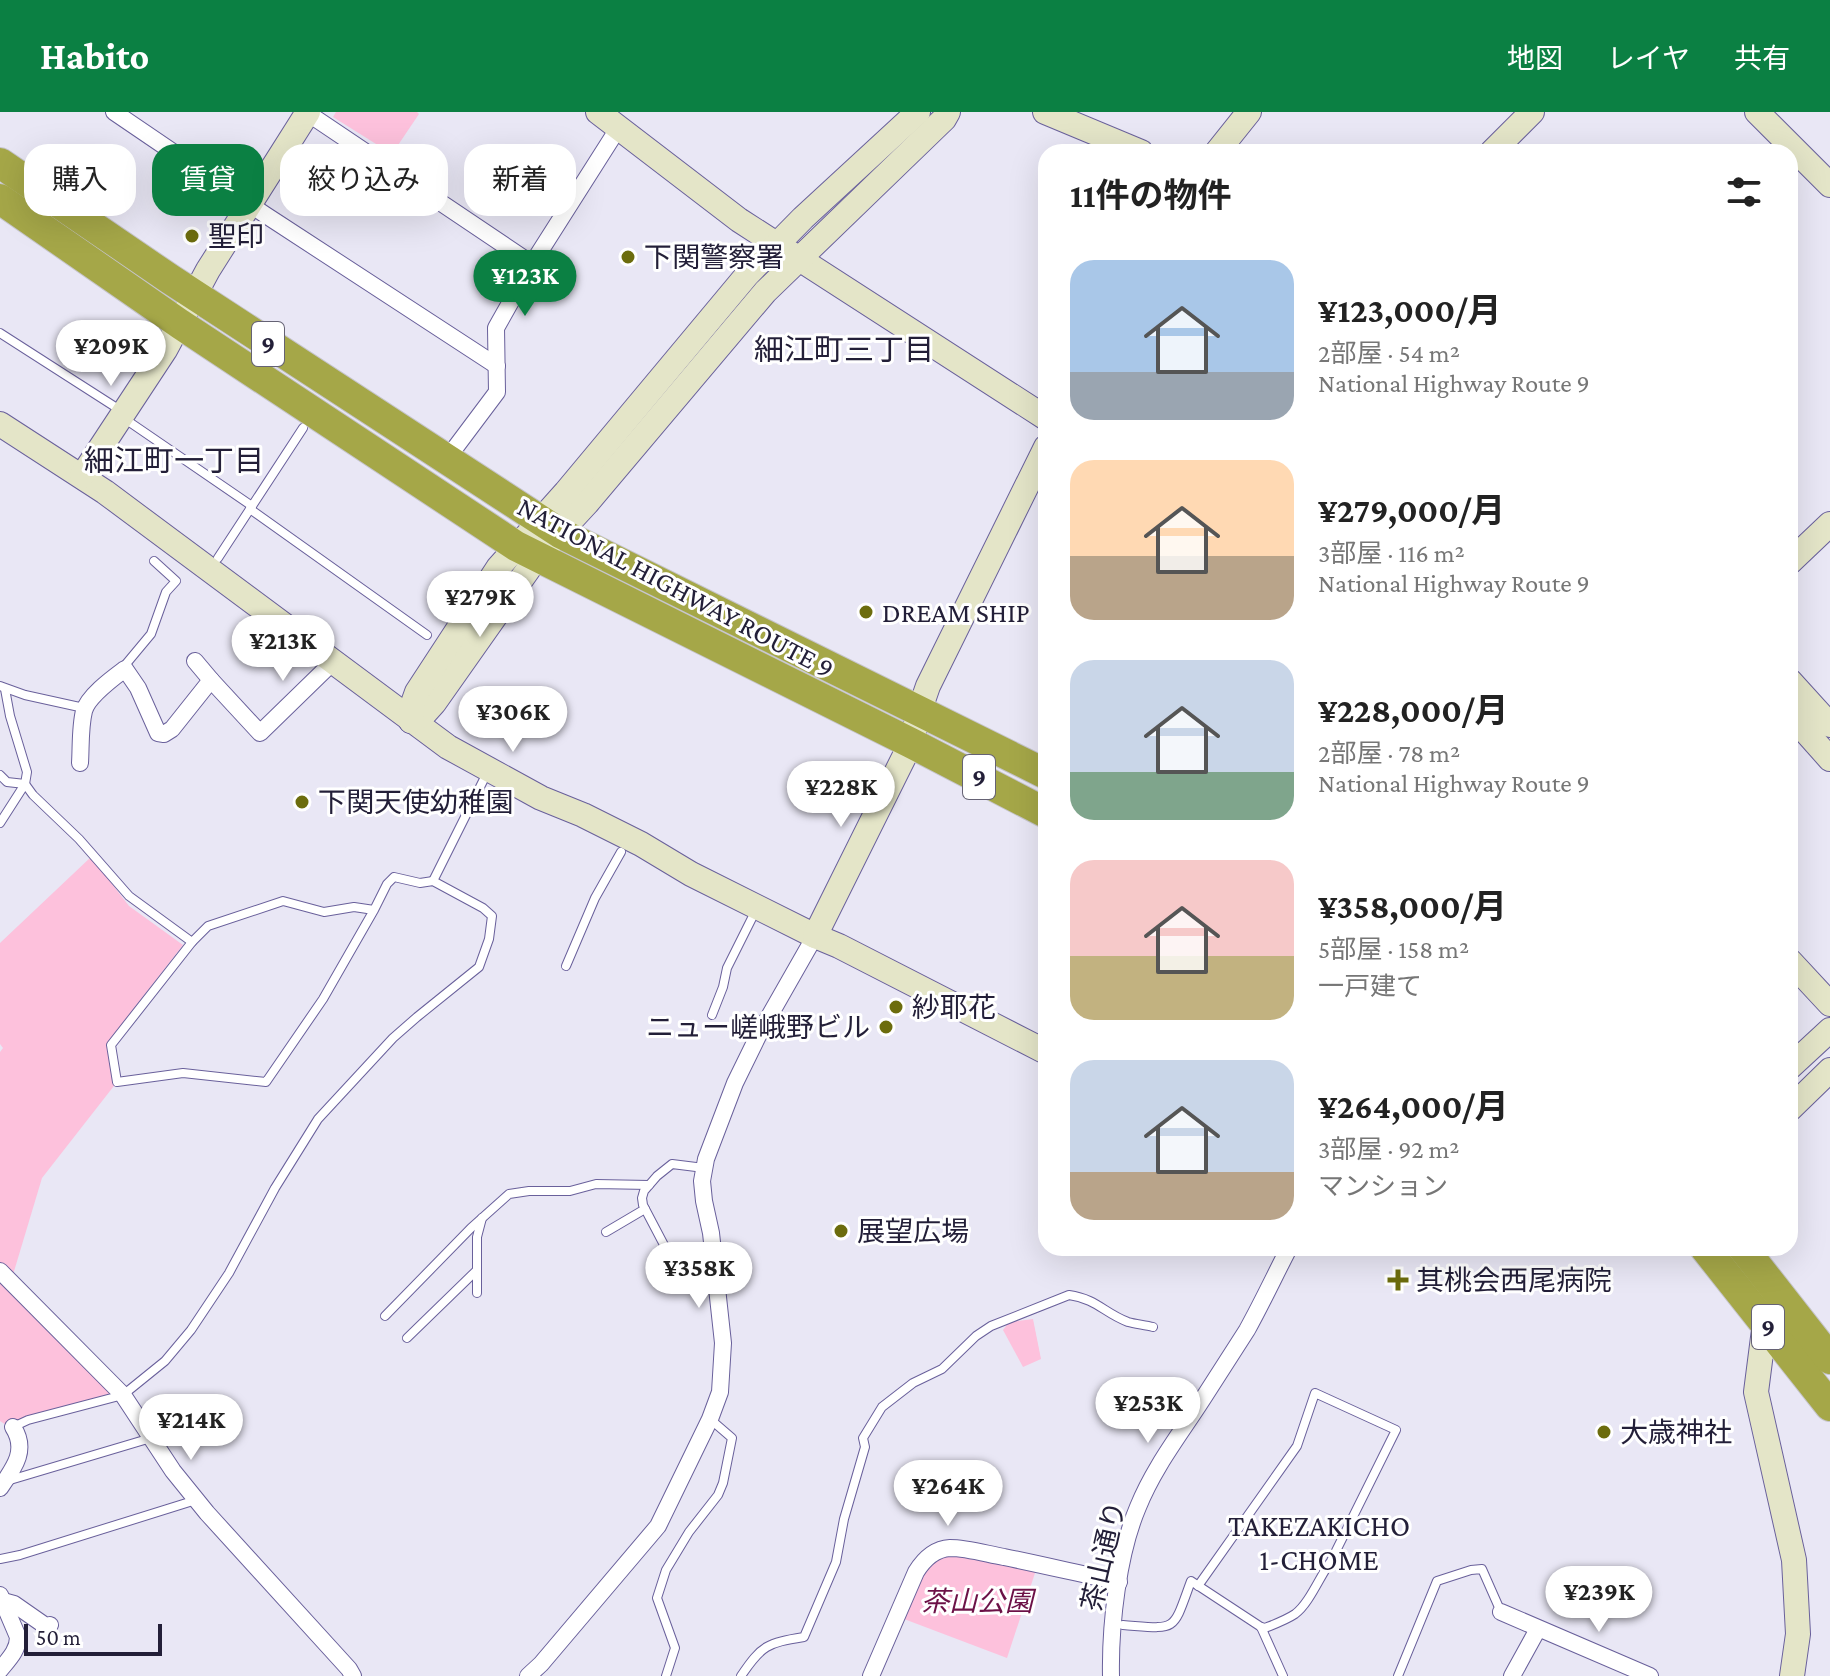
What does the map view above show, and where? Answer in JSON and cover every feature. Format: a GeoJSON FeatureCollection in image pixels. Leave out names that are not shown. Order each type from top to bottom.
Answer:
{"type":"FeatureCollection","features":[{"type":"Feature","properties":{"kind":"highway","name":"NATIONAL HIGHWAY ROUTE 9"},"geometry":{"type":"LineString","coordinates":[[0,163],[549,527],[1038,770]]}},
{"type":"Feature","properties":{"kind":"highway","name":"NATIONAL HIGHWAY ROUTE 9"},"geometry":{"type":"LineString","coordinates":[[0,199],[180,324],[527,552],[1038,809]]}},
{"type":"Feature","properties":{"kind":"highway","name":"9"},"geometry":{"type":"LineString","coordinates":[[1711,1256],[1830,1406]]}},
{"type":"Feature","properties":{"kind":"highway","name":"9"},"geometry":{"type":"LineString","coordinates":[[1749,1256],[1830,1359]]}},
{"type":"Feature","properties":{"kind":"street"},"geometry":{"type":"LineString","coordinates":[[114,112],[161,144]]}},
{"type":"Feature","properties":{"kind":"street"},"geometry":{"type":"LineString","coordinates":[[264,181],[307,112],[532,264]]}},
{"type":"Feature","properties":{"kind":"street"},"geometry":{"type":"LineString","coordinates":[[598,112],[739,220],[1038,413]]}},
{"type":"Feature","properties":{"kind":"street"},"geometry":{"type":"LineString","coordinates":[[549,527],[566,492],[747,275],[776,244],[918,112]]}},
{"type":"Feature","properties":{"kind":"street"},"geometry":{"type":"LineString","coordinates":[[411,721],[417,692],[498,568],[527,552],[765,292],[948,112]]}},
{"type":"Feature","properties":{"kind":"street"},"geometry":{"type":"LineString","coordinates":[[1045,112],[1122,144]]}},
{"type":"Feature","properties":{"kind":"street"},"geometry":{"type":"LineString","coordinates":[[1223,144],[1249,112]]}},
{"type":"Feature","properties":{"kind":"street"},"geometry":{"type":"LineString","coordinates":[[1500,144],[1532,112]]}},
{"type":"Feature","properties":{"kind":"street"},"geometry":{"type":"LineString","coordinates":[[1757,112],[1789,144]]}},
{"type":"Feature","properties":{"kind":"street"},"geometry":{"type":"LineString","coordinates":[[446,460],[497,392],[496,328],[532,264],[619,127]]}},
{"type":"Feature","properties":{"kind":"street"},"geometry":{"type":"LineString","coordinates":[[1798,153],[1830,185]]}},
{"type":"Feature","properties":{"kind":"street"},"geometry":{"type":"LineString","coordinates":[[264,213],[497,366]]}},
{"type":"Feature","properties":{"kind":"street"},"geometry":{"type":"LineString","coordinates":[[82,476],[165,350],[208,270],[242,216]]}},
{"type":"Feature","properties":{"kind":"street"},"geometry":{"type":"LineString","coordinates":[[0,424],[82,476],[448,747],[541,798],[629,838],[691,874],[1038,1048]]}},
{"type":"Feature","properties":{"kind":"street"},"geometry":{"type":"LineString","coordinates":[[528,1676],[658,1526],[710,1419],[720,1392],[723,1343],[702,1181],[714,1136],[758,1036],[815,936],[911,743],[928,686],[1038,463]]}},
{"type":"Feature","properties":{"kind":"street"},"geometry":{"type":"LineString","coordinates":[[1798,554],[1830,524]]}},
{"type":"Feature","properties":{"kind":"street"},"geometry":{"type":"LineString","coordinates":[[195,661],[260,733],[334,661]]}},
{"type":"Feature","properties":{"kind":"street"},"geometry":{"type":"LineString","coordinates":[[80,763],[84,708],[125,669],[138,688],[158,733],[164,734],[172,729],[211,680]]}},
{"type":"Feature","properties":{"kind":"street"},"geometry":{"type":"LineString","coordinates":[[1798,690],[1830,725]]}},
{"type":"Feature","properties":{"kind":"street"},"geometry":{"type":"LineString","coordinates":[[1798,723],[1830,759]]}},
{"type":"Feature","properties":{"kind":"street"},"geometry":{"type":"LineString","coordinates":[[1798,970],[1830,1004]]}},
{"type":"Feature","properties":{"kind":"street"},"geometry":{"type":"LineString","coordinates":[[1798,1060],[1830,1030]]}},
{"type":"Feature","properties":{"kind":"street"},"geometry":{"type":"LineString","coordinates":[[1798,1101],[1830,1070]]}},
{"type":"Feature","properties":{"kind":"street","name":"茶山通り"},"geometry":{"type":"LineString","coordinates":[[1111,1676],[1119,1582],[1138,1507],[1152,1478],[1248,1328],[1285,1256]]}},
{"type":"Feature","properties":{"kind":"street"},"geometry":{"type":"LineString","coordinates":[[0,1271],[123,1395],[196,1500],[353,1676]]}},
{"type":"Feature","properties":{"kind":"street"},"geometry":{"type":"LineString","coordinates":[[1765,1322],[1756,1392],[1794,1560],[1798,1634],[1792,1676]]}},
{"type":"Feature","properties":{"kind":"street"},"geometry":{"type":"LineString","coordinates":[[2,1485],[18,1458],[20,1442],[13,1427]]}},
{"type":"Feature","properties":{"kind":"street"},"geometry":{"type":"LineString","coordinates":[[871,1676],[916,1572],[931,1554],[948,1548],[978,1552],[1119,1582]]}},
{"type":"Feature","properties":{"kind":"street"},"geometry":{"type":"LineString","coordinates":[[1,1598],[47,1627],[50,1625]]}},
{"type":"Feature","properties":{"kind":"street"},"geometry":{"type":"LineString","coordinates":[[0,1670],[18,1645],[16,1631],[1,1598]]}},
{"type":"Feature","properties":{"kind":"street"},"geometry":{"type":"LineString","coordinates":[[1501,1612],[1647,1675]]}},
{"type":"Feature","properties":{"kind":"street"},"geometry":{"type":"LineString","coordinates":[[1512,1676],[1538,1629]]}},
{"type":"Feature","properties":{"kind":"lane"},"geometry":{"type":"LineString","coordinates":[[0,333],[123,414],[427,635]]}},
{"type":"Feature","properties":{"kind":"lane"},"geometry":{"type":"LineString","coordinates":[[218,558],[303,428]]}},
{"type":"Feature","properties":{"kind":"lane"},"geometry":{"type":"LineString","coordinates":[[125,669],[151,634],[166,592],[176,581],[154,561]]}},
{"type":"Feature","properties":{"kind":"lane"},"geometry":{"type":"LineString","coordinates":[[3,687],[84,708]]}},
{"type":"Feature","properties":{"kind":"lane"},"geometry":{"type":"LineString","coordinates":[[0,823],[25,784],[27,772],[3,687]]}},
{"type":"Feature","properties":{"kind":"lane"},"geometry":{"type":"LineString","coordinates":[[433,881],[490,768]]}},
{"type":"Feature","properties":{"kind":"lane"},"geometry":{"type":"LineString","coordinates":[[0,775],[7,782],[25,784],[129,896],[192,942]]}},
{"type":"Feature","properties":{"kind":"lane"},"geometry":{"type":"LineString","coordinates":[[566,966],[595,898],[621,852]]}},
{"type":"Feature","properties":{"kind":"lane"},"geometry":{"type":"LineString","coordinates":[[13,1427],[28,1420],[123,1395],[165,1361],[191,1330],[229,1273],[275,1188],[318,1119],[393,1038],[479,967],[489,939],[492,916],[433,881],[420,883],[394,877],[387,884],[374,910],[323,999],[266,1082],[183,1073],[117,1082],[111,1045],[208,926],[283,901],[324,912],[354,907],[374,910]]}},
{"type":"Feature","properties":{"kind":"lane"},"geometry":{"type":"LineString","coordinates":[[712,1015],[727,968],[752,918]]}},
{"type":"Feature","properties":{"kind":"lane"},"geometry":{"type":"LineString","coordinates":[[674,1264],[645,1209],[644,1191],[668,1165],[704,1168]]}},
{"type":"Feature","properties":{"kind":"lane"},"geometry":{"type":"LineString","coordinates":[[385,1316],[483,1216],[509,1194],[570,1191],[596,1184],[649,1185]]}},
{"type":"Feature","properties":{"kind":"lane"},"geometry":{"type":"LineString","coordinates":[[606,1232],[645,1209]]}},
{"type":"Feature","properties":{"kind":"lane"},"geometry":{"type":"LineString","coordinates":[[477,1293],[477,1237],[483,1216]]}},
{"type":"Feature","properties":{"kind":"lane"},"geometry":{"type":"LineString","coordinates":[[407,1338],[476,1271]]}},
{"type":"Feature","properties":{"kind":"lane"},"geometry":{"type":"LineString","coordinates":[[741,1676],[764,1648],[780,1641],[804,1637],[836,1562],[844,1519],[865,1447],[863,1438],[882,1407],[913,1383],[942,1369],[991,1326],[1069,1295],[1094,1302],[1128,1322],[1153,1327]]}},
{"type":"Feature","properties":{"kind":"lane"},"geometry":{"type":"LineString","coordinates":[[1123,1625],[1166,1628],[1177,1621],[1191,1581],[1198,1586],[1261,1627],[1294,1615],[1304,1605],[1331,1561],[1396,1430],[1315,1393],[1297,1446],[1198,1586]]}},
{"type":"Feature","properties":{"kind":"lane"},"geometry":{"type":"LineString","coordinates":[[666,1676],[675,1648],[657,1598],[666,1570],[689,1532],[718,1495],[732,1438],[710,1419]]}},
{"type":"Feature","properties":{"kind":"lane"},"geometry":{"type":"LineString","coordinates":[[2,1485],[151,1438]]}},
{"type":"Feature","properties":{"kind":"lane"},"geometry":{"type":"LineString","coordinates":[[0,1559],[196,1500]]}},
{"type":"Feature","properties":{"kind":"lane"},"geometry":{"type":"LineString","coordinates":[[1398,1676],[1437,1581],[1482,1569],[1501,1612]]}},
{"type":"Feature","properties":{"kind":"lane"},"geometry":{"type":"LineString","coordinates":[[1261,1627],[1283,1676]]}},
{"type":"Feature","properties":{"kind":"green space"},"geometry":{"type":"Polygon","coordinates":[[[336,112],[419,114],[399,144],[376,144],[333,117],[336,112]]]}},
{"type":"Feature","properties":{"kind":"green space"},"geometry":{"type":"Polygon","coordinates":[[[91,857],[129,906],[183,945],[107,1043],[117,1082],[42,1178],[12,1278],[0,1263],[0,1052],[3,1048],[0,1044],[0,943],[91,857]]]}},
{"type":"Feature","properties":{"kind":"green space"},"geometry":{"type":"Polygon","coordinates":[[[0,1271],[123,1395],[6,1425],[0,1421],[0,1271]]]}},
{"type":"Feature","properties":{"kind":"green space"},"geometry":{"type":"Polygon","coordinates":[[[1033,1319],[1041,1359],[1023,1367],[1003,1330],[1009,1322],[1033,1319]]]}},
{"type":"Feature","properties":{"kind":"green space","name":"茶山公園"},"geometry":{"type":"Polygon","coordinates":[[[947,1555],[1036,1570],[1007,1658],[904,1619],[923,1573],[930,1564],[947,1555]]]}},
{"type":"Feature","properties":{"kind":"place","name":"聖印"},"geometry":{"type":"Point","coordinates":[192,236]}},
{"type":"Feature","properties":{"kind":"place","name":"下関警察署"},"geometry":{"type":"Point","coordinates":[628,257]}},
{"type":"Feature","properties":{"kind":"place","name":"DREAM SHIP"},"geometry":{"type":"Point","coordinates":[866,612]}},
{"type":"Feature","properties":{"kind":"place","name":"下関天使幼稚園"},"geometry":{"type":"Point","coordinates":[302,802]}},
{"type":"Feature","properties":{"kind":"place","name":"紗耶花"},"geometry":{"type":"Point","coordinates":[896,1007]}},
{"type":"Feature","properties":{"kind":"place","name":"ニュー嵯峨野ビル"},"geometry":{"type":"Point","coordinates":[886,1027]}},
{"type":"Feature","properties":{"kind":"place","name":"展望広場"},"geometry":{"type":"Point","coordinates":[841,1231]}},
{"type":"Feature","properties":{"kind":"place","name":"其桃会西尾病院"},"geometry":{"type":"Point","coordinates":[1398,1280]}},
{"type":"Feature","properties":{"kind":"place","name":"大歳神社"},"geometry":{"type":"Point","coordinates":[1604,1432]}},
{"type":"Feature","properties":{"kind":"district","name":"細江町三丁目"},"geometry":{"type":"Point","coordinates":[844,350]}},
{"type":"Feature","properties":{"kind":"district","name":"細江町一丁目"},"geometry":{"type":"Point","coordinates":[174,461]}},
{"type":"Feature","properties":{"kind":"district","name":"TAKEZAKICHO 1-CHOME"},"geometry":{"type":"Point","coordinates":[1319,1543]}}]}
